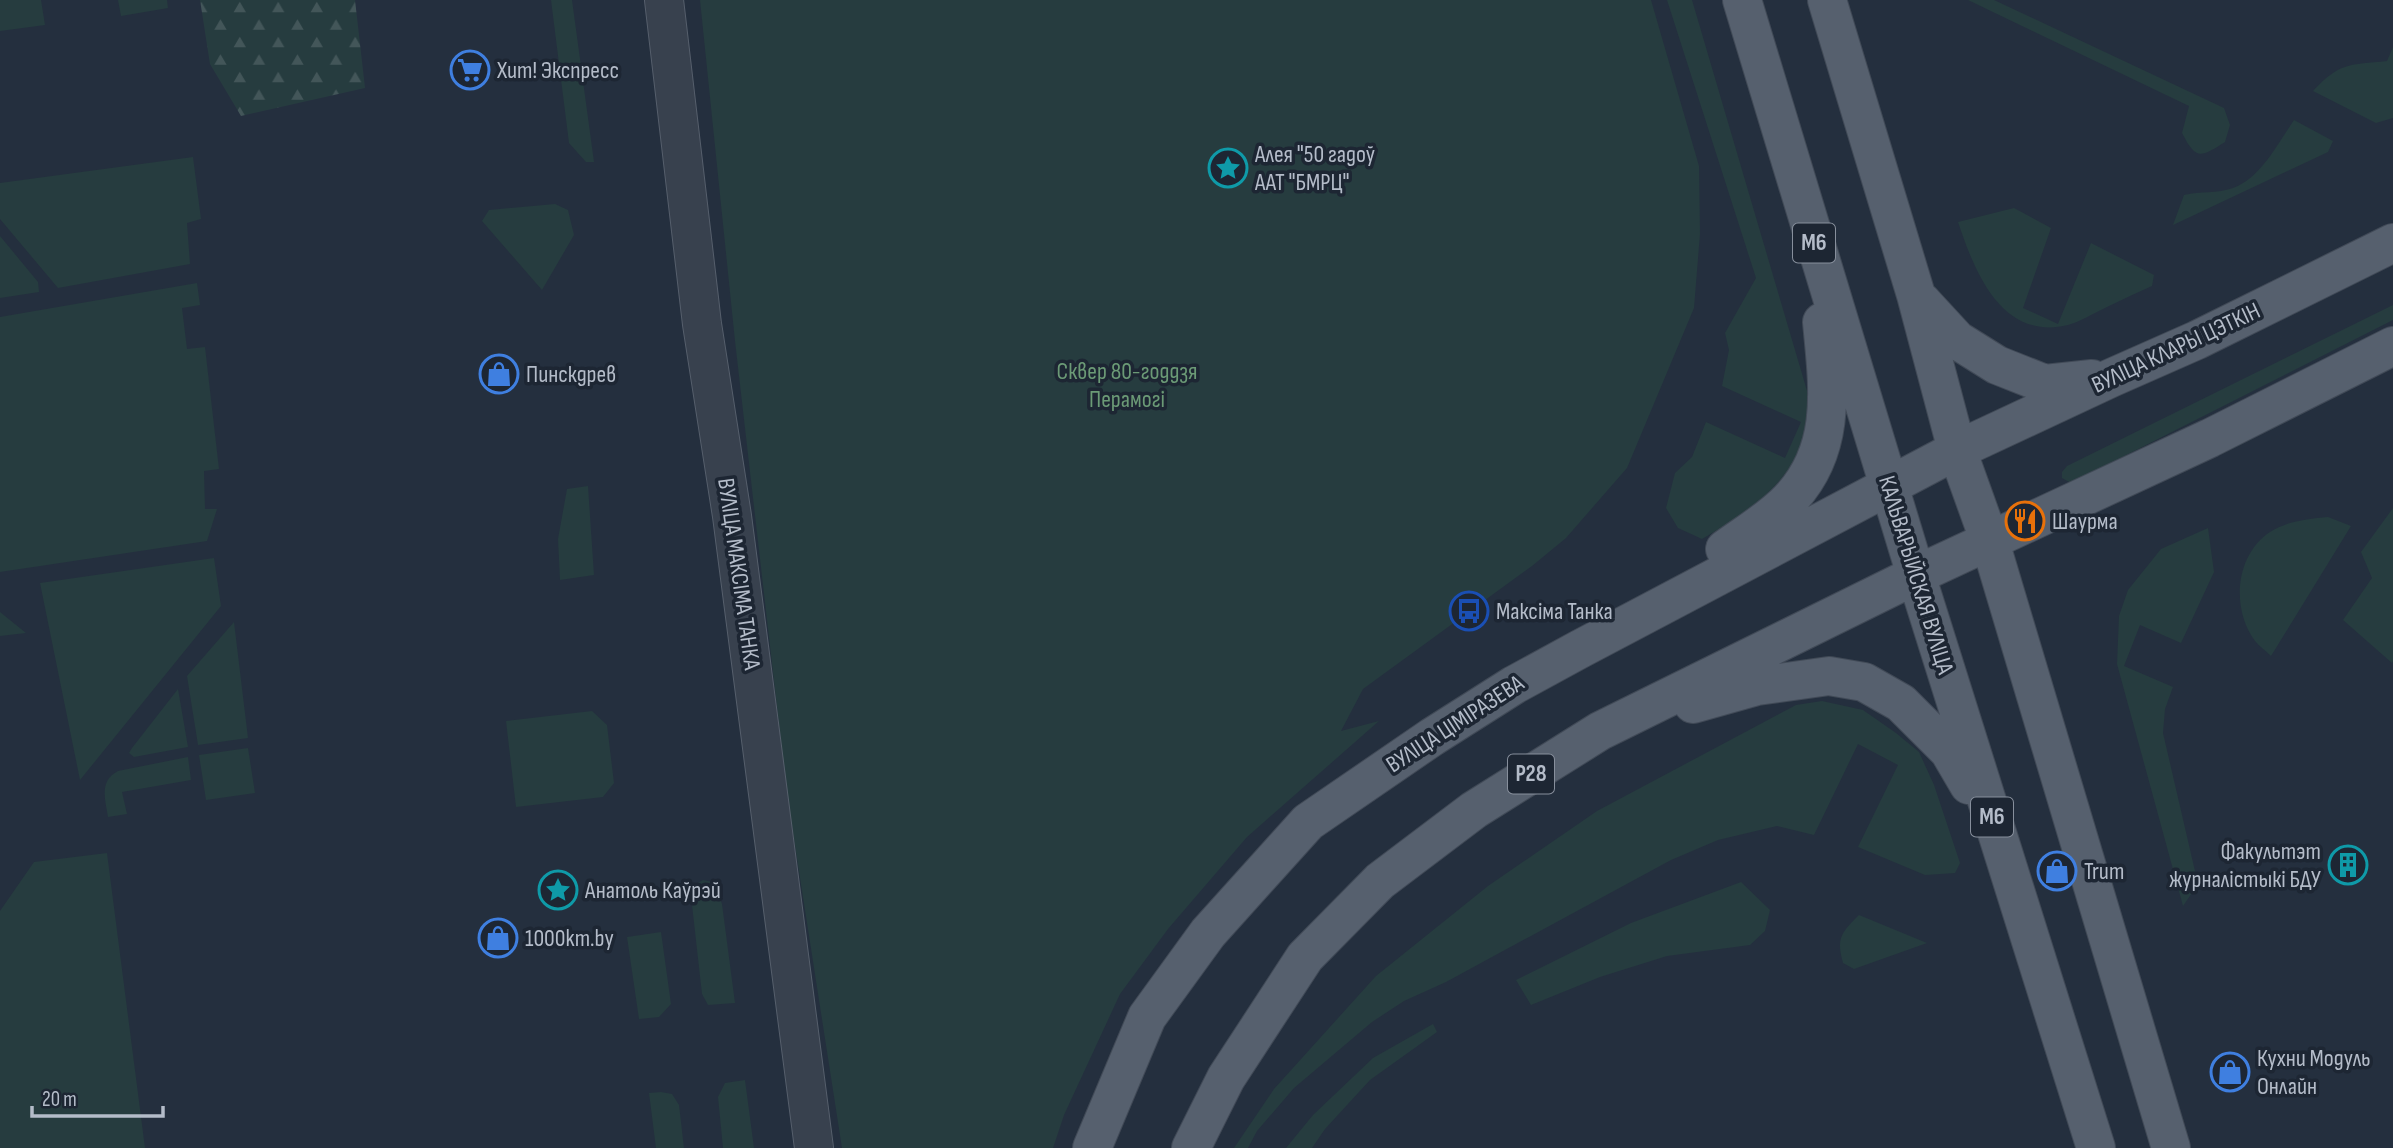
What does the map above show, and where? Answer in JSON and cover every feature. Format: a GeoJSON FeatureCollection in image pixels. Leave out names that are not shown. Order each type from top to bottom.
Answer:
{"type":"FeatureCollection","features":[{"type":"Feature","properties":{"kind":"main road","name":"КАЛЬВАРЫЙСКАЯ ВУЛІЦА"},"geometry":{"type":"LineString","coordinates":[[1742,0],[1916,575],[2096,1148]]}},
{"type":"Feature","properties":{"kind":"main road"},"geometry":{"type":"LineString","coordinates":[[1827,0],[1916,295],[1957,450],[1990,541],[2171,1148]]}},
{"type":"Feature","properties":{"kind":"main road","name":"ВУЛІЦА КЛАРЫ ЦЭТКІН"},"geometry":{"type":"LineString","coordinates":[[1957,450],[2197,340],[2393,243]]}},
{"type":"Feature","properties":{"kind":"main road"},"geometry":{"type":"LineString","coordinates":[[1580,649],[1764,522],[1790,500],[1811,471],[1825,437],[1829,392],[1817,250]]}},
{"type":"Feature","properties":{"kind":"main road"},"geometry":{"type":"LineString","coordinates":[[1916,295],[1957,340],[1997,365],[2045,384],[2111,378]]}},
{"type":"Feature","properties":{"kind":"main road"},"geometry":{"type":"LineString","coordinates":[[1990,541],[2210,438],[2393,346]]}},
{"type":"Feature","properties":{"kind":"main road","name":"ВУЛІЦА ЦІМІРАЗЕВА"},"geometry":{"type":"LineString","coordinates":[[1092,1148],[1147,1017],[1208,933],[1308,822],[1444,729],[1514,685],[1957,450]]}},
{"type":"Feature","properties":{"kind":"main road","name":"Р28"},"geometry":{"type":"LineString","coordinates":[[1191,1148],[1226,1078],[1305,957],[1380,881],[1474,810],[1600,730],[1990,541]]}},
{"type":"Feature","properties":{"kind":"main road","name":"Р28"},"geometry":{"type":"LineString","coordinates":[[1600,730],[1758,686],[1829,676],[1864,682],[1901,703],[1949,751],[1999,838]]}},
{"type":"Feature","properties":{"kind":"street","name":"ВУЛІЦА МАКСІМА ТАНКА"},"geometry":{"type":"LineString","coordinates":[[664,0],[702,324],[736,543],[814,1148]]}},
{"type":"Feature","properties":{"kind":"green space"},"geometry":{"type":"Polygon","coordinates":[[[0,0],[41,0],[45,25],[0,31],[0,0]]]}},
{"type":"Feature","properties":{"kind":"green space"},"geometry":{"type":"Polygon","coordinates":[[[118,0],[167,0],[168,8],[121,16],[118,0]]]}},
{"type":"Feature","properties":{"kind":"green space"},"geometry":{"type":"Polygon","coordinates":[[[200,0],[355,0],[365,88],[241,116],[210,64],[200,0]]]}},
{"type":"Feature","properties":{"kind":"green space"},"geometry":{"type":"Polygon","coordinates":[[[551,0],[572,0],[594,162],[586,162],[569,143],[551,0]]]}},
{"type":"Feature","properties":{"kind":"green space","name":"Сквер 80-годдзя Перамогі"},"geometry":{"type":"Polygon","coordinates":[[[700,0],[1651,0],[1699,166],[1700,234],[1694,308],[1627,468],[1566,538],[1532,566],[1363,689],[1341,731],[1379,721],[1247,837],[1168,929],[1120,994],[1064,1115],[1053,1148],[842,1148],[787,794],[735,341],[700,0]]]}},
{"type":"Feature","properties":{"kind":"green space"},"geometry":{"type":"Polygon","coordinates":[[[1667,0],[1692,0],[1810,401],[1807,433],[1790,468],[1765,496],[1702,539],[1678,528],[1666,508],[1675,473],[1692,457],[1706,422],[1785,458],[1801,422],[1722,386],[1729,350],[1725,333],[1756,278],[1667,0]]]}},
{"type":"Feature","properties":{"kind":"green space"},"geometry":{"type":"Polygon","coordinates":[[[1968,0],[1994,0],[2224,108],[2230,125],[2225,142],[2204,153],[2195,152],[2182,133],[2189,106],[1968,0]]]}},
{"type":"Feature","properties":{"kind":"green space"},"geometry":{"type":"Polygon","coordinates":[[[2393,47],[2393,118],[2376,123],[2313,91],[2338,70],[2363,63],[2387,61],[2393,47]]]}},
{"type":"Feature","properties":{"kind":"green space"},"geometry":{"type":"Polygon","coordinates":[[[2294,120],[2333,141],[2328,152],[2173,225],[2184,195],[2227,190],[2243,183],[2268,159],[2294,120]]]}},
{"type":"Feature","properties":{"kind":"green space"},"geometry":{"type":"Polygon","coordinates":[[[193,157],[201,219],[187,223],[190,264],[58,288],[0,219],[0,183],[193,157]]]}},
{"type":"Feature","properties":{"kind":"green space"},"geometry":{"type":"Polygon","coordinates":[[[555,204],[568,210],[574,235],[542,290],[482,221],[489,210],[555,204]]]}},
{"type":"Feature","properties":{"kind":"green space"},"geometry":{"type":"Polygon","coordinates":[[[2014,208],[2051,228],[2023,308],[2058,324],[2091,243],[2154,275],[2152,286],[2071,324],[2045,327],[2025,323],[2009,313],[1995,299],[1983,281],[1958,222],[2014,208]]]}},
{"type":"Feature","properties":{"kind":"green space"},"geometry":{"type":"Polygon","coordinates":[[[0,236],[38,282],[39,292],[0,298],[0,236]]]}},
{"type":"Feature","properties":{"kind":"green space"},"geometry":{"type":"Polygon","coordinates":[[[197,283],[200,305],[182,308],[187,349],[205,347],[219,469],[204,471],[205,509],[217,509],[207,541],[0,572],[0,317],[197,283]]]}},
{"type":"Feature","properties":{"kind":"green space"},"geometry":{"type":"Polygon","coordinates":[[[2393,305],[2393,320],[2071,483],[2062,478],[2062,472],[2067,466],[2393,305]]]}},
{"type":"Feature","properties":{"kind":"green space"},"geometry":{"type":"Polygon","coordinates":[[[588,486],[594,575],[560,580],[558,539],[567,489],[588,486]]]}},
{"type":"Feature","properties":{"kind":"green space"},"geometry":{"type":"Polygon","coordinates":[[[2393,508],[2392,663],[2343,620],[2372,578],[2361,552],[2393,508]]]}},
{"type":"Feature","properties":{"kind":"green space"},"geometry":{"type":"Polygon","coordinates":[[[2328,517],[2351,526],[2271,656],[2255,641],[2242,614],[2240,583],[2244,568],[2258,542],[2270,532],[2291,523],[2328,517]]]}},
{"type":"Feature","properties":{"kind":"green space"},"geometry":{"type":"Polygon","coordinates":[[[2208,528],[2214,572],[2181,643],[2140,625],[2124,666],[2173,687],[2165,709],[2163,733],[2198,884],[2183,906],[2117,664],[2119,616],[2128,590],[2161,549],[2208,528]]]}},
{"type":"Feature","properties":{"kind":"green space"},"geometry":{"type":"Polygon","coordinates":[[[214,558],[221,606],[80,780],[40,583],[214,558]]]}},
{"type":"Feature","properties":{"kind":"green space"},"geometry":{"type":"Polygon","coordinates":[[[0,612],[26,633],[0,636],[0,612]]]}},
{"type":"Feature","properties":{"kind":"green space"},"geometry":{"type":"Polygon","coordinates":[[[234,622],[248,738],[198,745],[187,676],[234,622]]]}},
{"type":"Feature","properties":{"kind":"green space"},"geometry":{"type":"Polygon","coordinates":[[[178,689],[188,747],[134,757],[129,753],[132,748],[178,689]]]}},
{"type":"Feature","properties":{"kind":"green space"},"geometry":{"type":"Polygon","coordinates":[[[1822,701],[1863,710],[1919,752],[1934,785],[1960,863],[1955,873],[1925,875],[1858,847],[1898,765],[1858,744],[1814,835],[1777,826],[1718,840],[1671,860],[1446,982],[1404,1001],[1372,1022],[1294,1088],[1257,1131],[1248,1148],[1234,1148],[1274,1089],[1376,976],[1488,886],[1597,811],[1796,705],[1822,701]]]}},
{"type":"Feature","properties":{"kind":"green space"},"geometry":{"type":"Polygon","coordinates":[[[592,711],[607,725],[614,783],[603,797],[516,807],[506,721],[592,711]]]}},
{"type":"Feature","properties":{"kind":"green space"},"geometry":{"type":"Polygon","coordinates":[[[248,748],[255,793],[206,800],[199,755],[248,748]]]}},
{"type":"Feature","properties":{"kind":"green space"},"geometry":{"type":"Polygon","coordinates":[[[188,757],[191,780],[122,792],[127,814],[108,817],[105,791],[112,775],[118,771],[188,757]]]}},
{"type":"Feature","properties":{"kind":"green space"},"geometry":{"type":"Polygon","coordinates":[[[107,853],[145,1148],[0,1148],[0,911],[34,862],[107,853]]]}},
{"type":"Feature","properties":{"kind":"green space"},"geometry":{"type":"Polygon","coordinates":[[[703,880],[713,882],[722,904],[735,1003],[708,1005],[702,994],[690,887],[703,880]]]}},
{"type":"Feature","properties":{"kind":"green space"},"geometry":{"type":"Polygon","coordinates":[[[1741,882],[1770,910],[1765,931],[1750,945],[1667,956],[1600,977],[1531,1005],[1516,980],[1631,923],[1741,882]]]}},
{"type":"Feature","properties":{"kind":"green space"},"geometry":{"type":"Polygon","coordinates":[[[1859,915],[1927,943],[1854,969],[1843,963],[1840,942],[1844,932],[1859,915]]]}},
{"type":"Feature","properties":{"kind":"green space"},"geometry":{"type":"Polygon","coordinates":[[[661,932],[671,1004],[659,1017],[639,1019],[627,937],[661,932]]]}},
{"type":"Feature","properties":{"kind":"green space"},"geometry":{"type":"Polygon","coordinates":[[[1433,1024],[1437,1032],[1370,1080],[1325,1129],[1312,1148],[1286,1148],[1313,1115],[1373,1058],[1433,1024]]]}},
{"type":"Feature","properties":{"kind":"green space"},"geometry":{"type":"Polygon","coordinates":[[[745,1080],[754,1148],[723,1148],[718,1097],[725,1083],[745,1080]]]}},
{"type":"Feature","properties":{"kind":"green space"},"geometry":{"type":"Polygon","coordinates":[[[649,1093],[672,1094],[679,1105],[684,1148],[656,1148],[649,1093]]]}},
{"type":"Feature","properties":{"kind":"place","name":"Хит! Экспресс"},"geometry":{"type":"Point","coordinates":[470,70]}},
{"type":"Feature","properties":{"kind":"place","name":"Алея \"50 гадоў ААТ \"БМРЦ\""},"geometry":{"type":"Point","coordinates":[1228,168]}},
{"type":"Feature","properties":{"kind":"place","name":"Пинскдрев"},"geometry":{"type":"Point","coordinates":[499,374]}},
{"type":"Feature","properties":{"kind":"place","name":"Шаурма"},"geometry":{"type":"Point","coordinates":[2025,521]}},
{"type":"Feature","properties":{"kind":"place","name":"Максіма Танка"},"geometry":{"type":"Point","coordinates":[1469,611]}},
{"type":"Feature","properties":{"kind":"place","name":"Факультэт журналістыкі БДУ"},"geometry":{"type":"Point","coordinates":[2348,865]}},
{"type":"Feature","properties":{"kind":"place","name":"Trum"},"geometry":{"type":"Point","coordinates":[2057,871]}},
{"type":"Feature","properties":{"kind":"place","name":"Анатоль Каўрэй"},"geometry":{"type":"Point","coordinates":[558,890]}},
{"type":"Feature","properties":{"kind":"place","name":"1000km.by"},"geometry":{"type":"Point","coordinates":[498,938]}},
{"type":"Feature","properties":{"kind":"place","name":"Кухни Модуль Онлайн"},"geometry":{"type":"Point","coordinates":[2230,1072]}}]}
